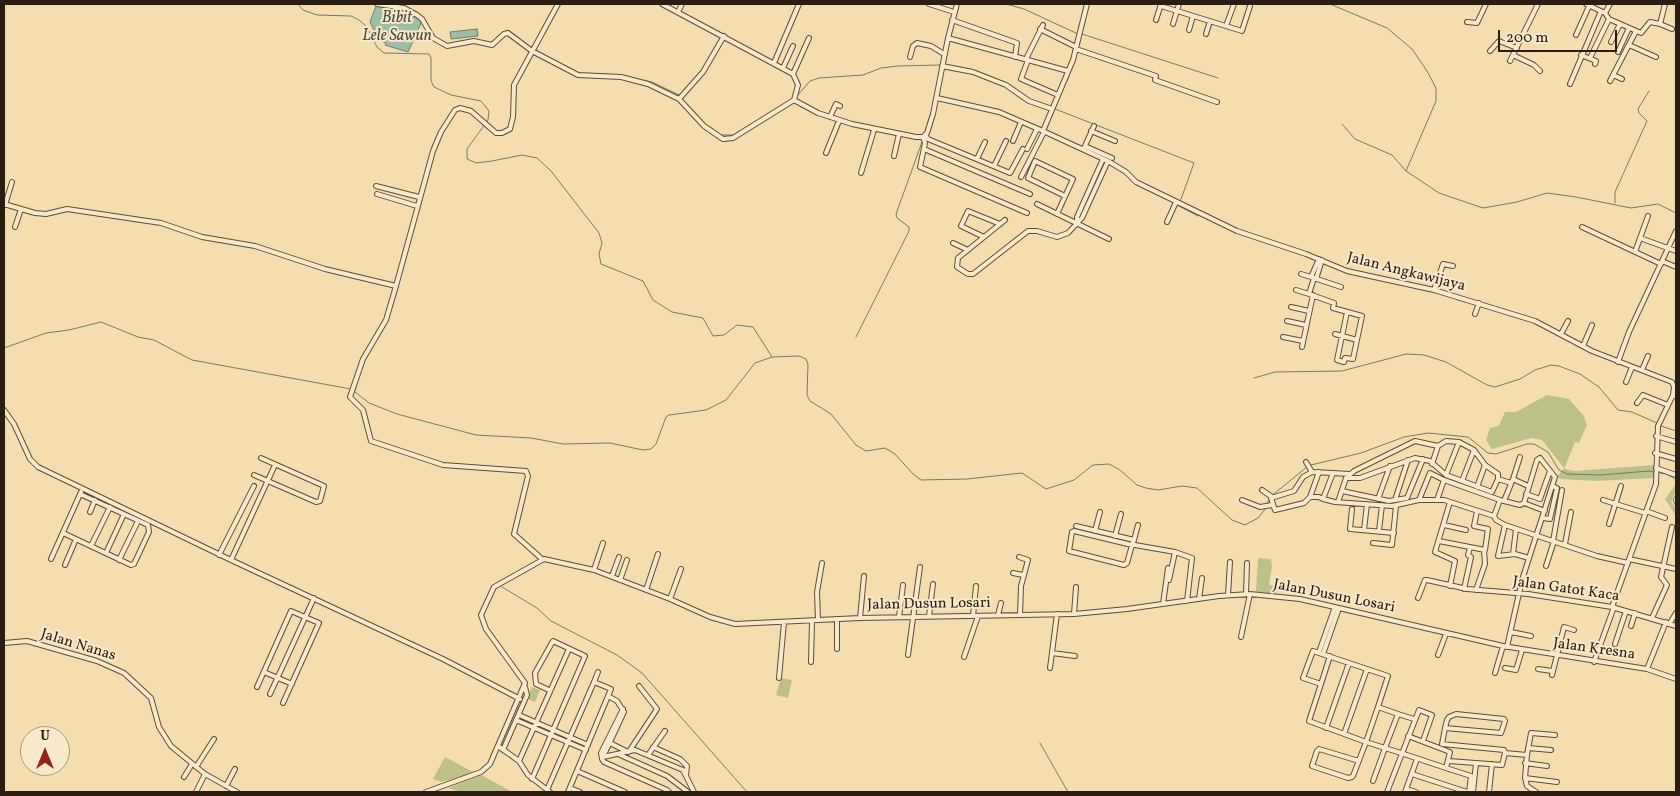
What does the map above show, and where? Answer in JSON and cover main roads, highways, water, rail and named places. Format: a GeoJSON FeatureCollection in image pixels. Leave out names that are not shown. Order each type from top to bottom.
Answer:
{"type":"FeatureCollection","features":[{"type":"Feature","properties":{"kind":"water","name":"Bibit Lele Sawun"},"geometry":{"type":"Polygon","coordinates":[[[376,6],[402,9],[422,21],[408,52],[385,45],[386,43],[379,40],[370,22],[376,6]]]}},
{"type":"Feature","properties":{"kind":"water"},"geometry":{"type":"Polygon","coordinates":[[[477,29],[478,36],[451,39],[450,32],[477,29]]]}},
{"type":"Feature","properties":{"kind":"waterway"},"geometry":{"type":"LineString","coordinates":[[298,4],[303,10],[317,15],[351,16],[359,20],[367,27],[377,47],[384,53],[429,54],[431,58],[431,81],[434,87],[451,95],[481,101],[489,111],[488,120],[467,149],[467,159],[476,163],[522,155],[537,158],[551,171],[599,233],[602,243],[599,254],[601,264],[643,281],[653,300],[672,312],[703,318],[713,336],[724,335],[737,325],[753,327],[772,357]]}},
{"type":"Feature","properties":{"kind":"waterway"},"geometry":{"type":"LineString","coordinates":[[1006,4],[1024,9],[1078,34]]}},
{"type":"Feature","properties":{"kind":"waterway"},"geometry":{"type":"LineString","coordinates":[[1330,4],[1387,28],[1412,49],[1427,71],[1436,88],[1436,101],[1406,171],[1439,193],[1483,208],[1517,202],[1547,193],[1631,208],[1658,204],[1676,213]]}},
{"type":"Feature","properties":{"kind":"waterway"},"geometry":{"type":"LineString","coordinates":[[421,16],[426,23]]}},
{"type":"Feature","properties":{"kind":"waterway"},"geometry":{"type":"LineString","coordinates":[[504,32],[508,30],[515,36]]}},
{"type":"Feature","properties":{"kind":"waterway"},"geometry":{"type":"LineString","coordinates":[[1082,34],[1218,78]]}},
{"type":"Feature","properties":{"kind":"waterway"},"geometry":{"type":"LineString","coordinates":[[457,42],[468,40]]}},
{"type":"Feature","properties":{"kind":"waterway"},"geometry":{"type":"LineString","coordinates":[[530,47],[548,57]]}},
{"type":"Feature","properties":{"kind":"waterway"},"geometry":{"type":"LineString","coordinates":[[797,96],[810,81],[819,78],[863,75],[881,68],[898,66],[940,65]]}},
{"type":"Feature","properties":{"kind":"waterway"},"geometry":{"type":"LineString","coordinates":[[574,71],[584,74]]}},
{"type":"Feature","properties":{"kind":"waterway"},"geometry":{"type":"LineString","coordinates":[[603,74],[617,75]]}},
{"type":"Feature","properties":{"kind":"waterway"},"geometry":{"type":"LineString","coordinates":[[623,76],[652,82],[679,95]]}},
{"type":"Feature","properties":{"kind":"waterway"},"geometry":{"type":"LineString","coordinates":[[1615,203],[1615,192],[1647,121],[1639,113],[1638,109],[1649,91]]}},
{"type":"Feature","properties":{"kind":"waterway"},"geometry":{"type":"LineString","coordinates":[[682,99],[699,117]]}},
{"type":"Feature","properties":{"kind":"waterway"},"geometry":{"type":"LineString","coordinates":[[721,135],[733,135],[777,109]]}},
{"type":"Feature","properties":{"kind":"waterway"},"geometry":{"type":"LineString","coordinates":[[1055,109],[1194,163],[1180,202]]}},
{"type":"Feature","properties":{"kind":"waterway"},"geometry":{"type":"LineString","coordinates":[[1342,124],[1355,139],[1392,155],[1406,171]]}},
{"type":"Feature","properties":{"kind":"waterway"},"geometry":{"type":"LineString","coordinates":[[856,337],[909,231],[909,227],[897,218],[896,214],[922,142]]}},
{"type":"Feature","properties":{"kind":"waterway"},"geometry":{"type":"LineString","coordinates":[[1179,206],[1198,216]]}},
{"type":"Feature","properties":{"kind":"waterway"},"geometry":{"type":"LineString","coordinates":[[4,348],[46,333],[69,330],[101,322],[138,337],[154,340],[192,360],[351,389]]}},
{"type":"Feature","properties":{"kind":"waterway"},"geometry":{"type":"LineString","coordinates":[[1254,378],[1275,372],[1342,371],[1406,354],[1424,355],[1446,362],[1487,385],[1495,387],[1520,379],[1535,370],[1551,365],[1580,374],[1599,387],[1618,410],[1632,412],[1657,423]]}},
{"type":"Feature","properties":{"kind":"waterway"},"geometry":{"type":"LineString","coordinates":[[354,391],[369,403],[397,414],[476,435],[531,438],[563,444],[610,443],[643,450],[651,449],[656,444],[666,417],[706,410],[726,400],[755,363],[772,357],[799,356],[806,359],[808,364],[807,395],[810,401],[831,414],[856,445],[866,451],[885,448],[895,454],[921,480],[967,479],[1022,473],[1046,489],[1074,480],[1093,465],[1109,464],[1120,470],[1137,485],[1146,488],[1158,490],[1182,486],[1197,488],[1232,520],[1245,525],[1258,518],[1266,508]]}},
{"type":"Feature","properties":{"kind":"waterway"},"geometry":{"type":"LineString","coordinates":[[1661,426],[1676,431]]}},
{"type":"Feature","properties":{"kind":"waterway"},"geometry":{"type":"LineString","coordinates":[[1311,465],[1361,453],[1404,437],[1428,433],[1468,437],[1488,453],[1496,454],[1527,444],[1534,444],[1548,452],[1559,470],[1567,474],[1600,475],[1649,471],[1666,474],[1676,479]]}},
{"type":"Feature","properties":{"kind":"waterway"},"geometry":{"type":"LineString","coordinates":[[1267,504],[1270,497],[1307,467]]}},
{"type":"Feature","properties":{"kind":"waterway"},"geometry":{"type":"LineString","coordinates":[[1676,495],[1673,500],[1676,507]]}},
{"type":"Feature","properties":{"kind":"waterway"},"geometry":{"type":"LineString","coordinates":[[502,587],[537,608],[551,621],[617,655],[642,673],[747,792]]}},
{"type":"Feature","properties":{"kind":"waterway"},"geometry":{"type":"LineString","coordinates":[[1040,743],[1068,792]]}}]}
